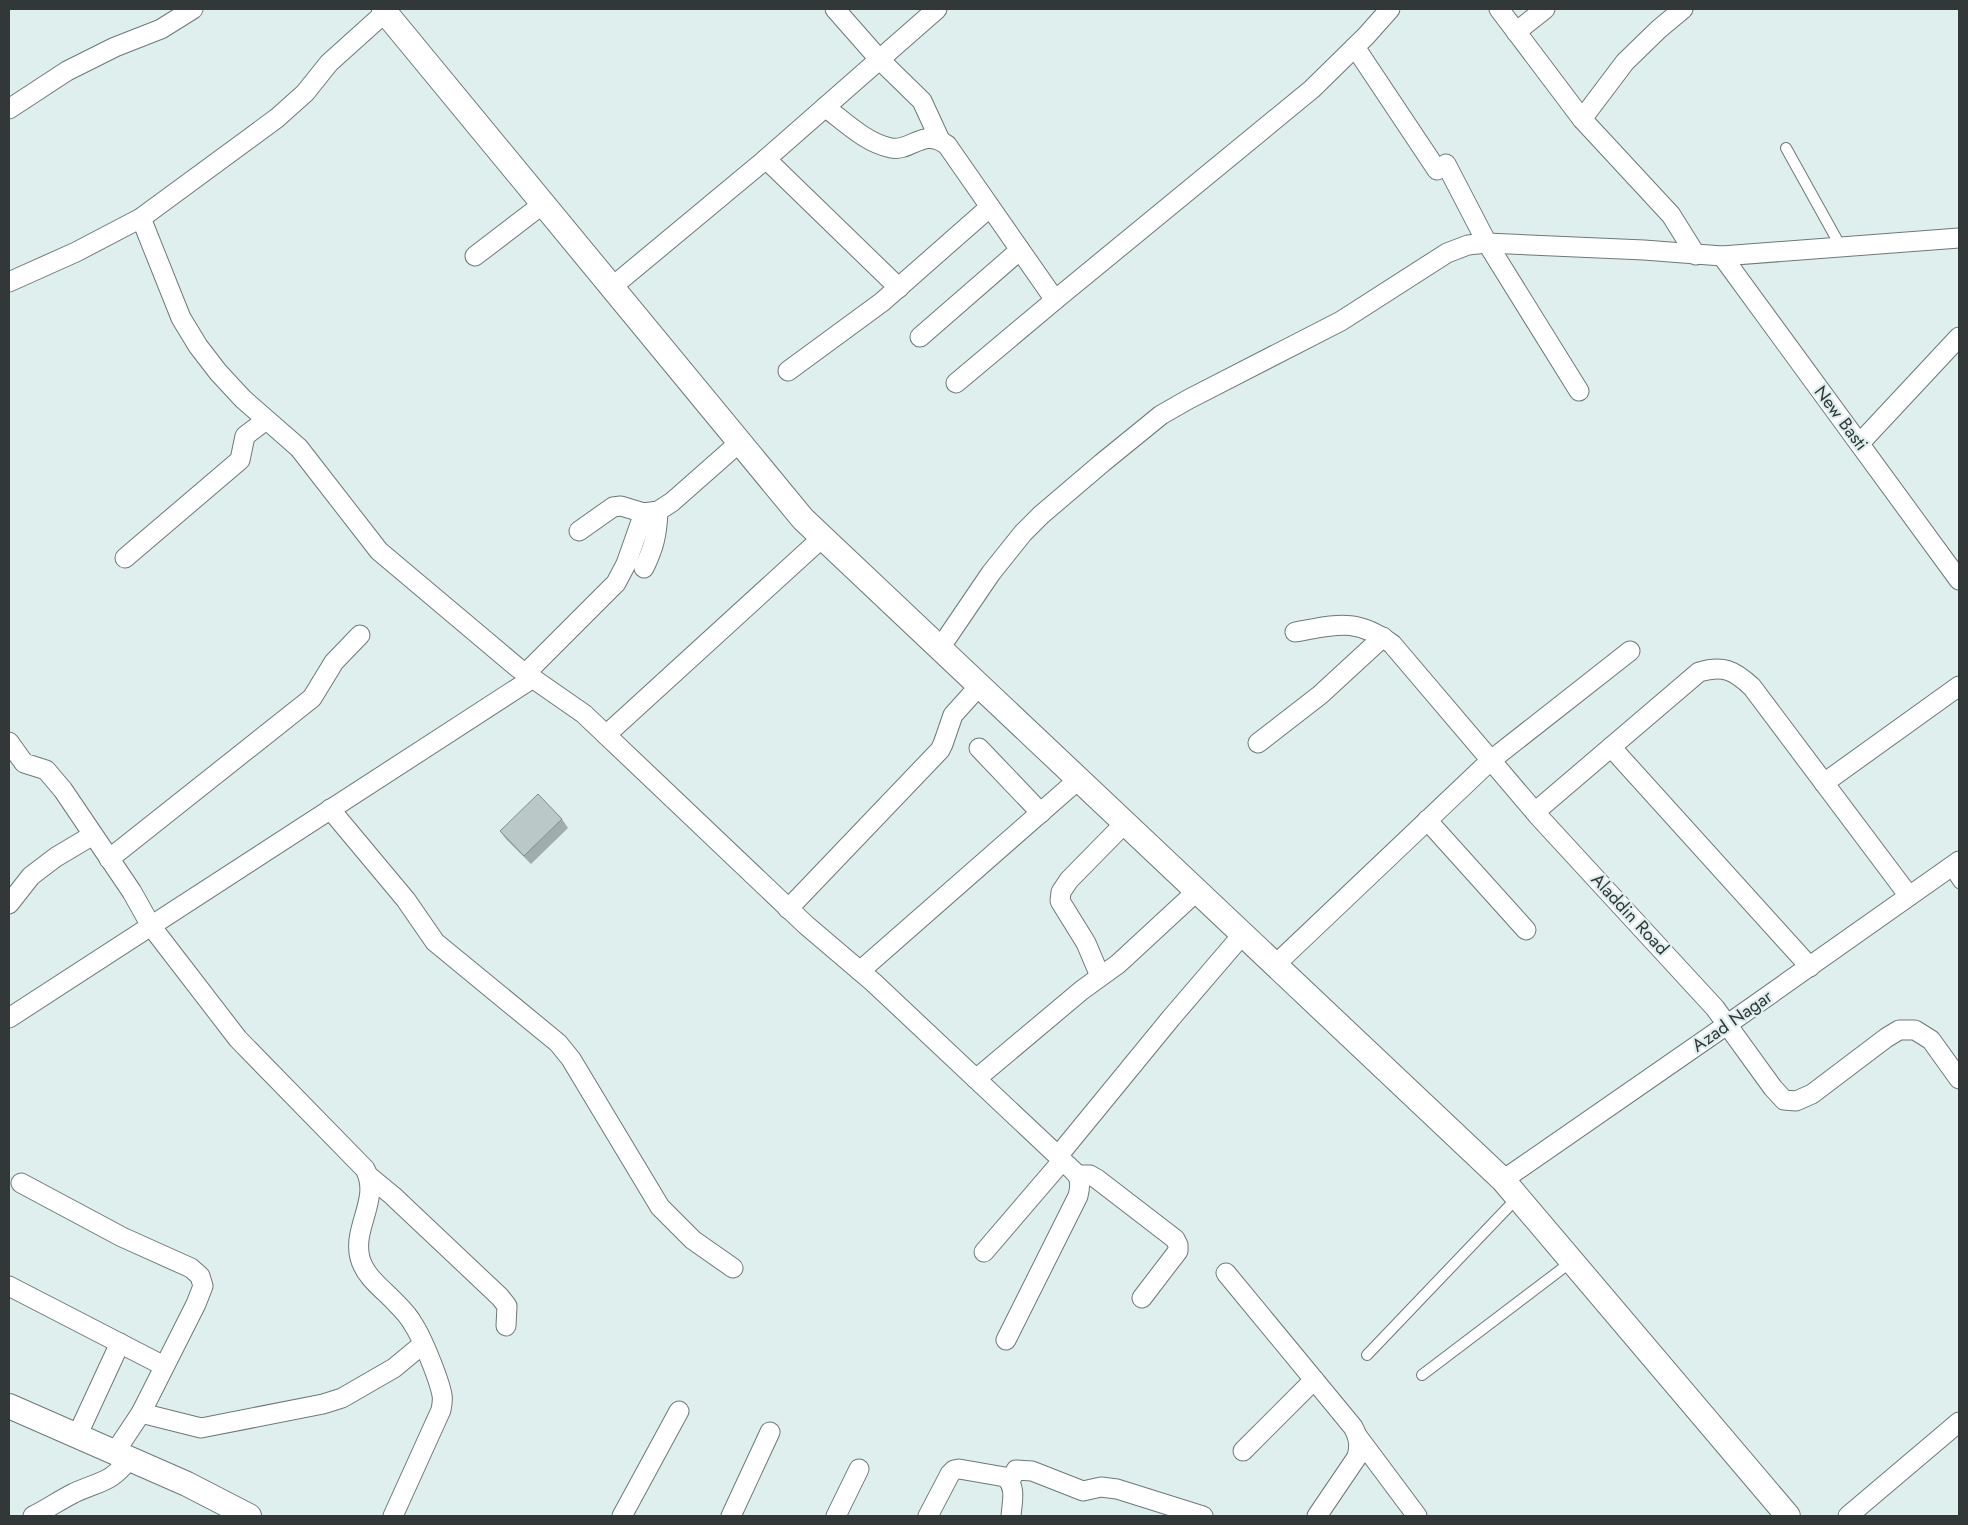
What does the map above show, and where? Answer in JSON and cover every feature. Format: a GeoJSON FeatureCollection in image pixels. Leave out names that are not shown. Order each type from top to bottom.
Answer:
{"type":"FeatureCollection","features":[{"type":"Feature","properties":{"kind":"street"},"geometry":{"type":"LineString","coordinates":[[9,109],[67,72],[102,53],[161,29],[193,9]]}},
{"type":"Feature","properties":{"kind":"street"},"geometry":{"type":"LineString","coordinates":[[835,9],[879,59],[922,101],[940,140]]}},
{"type":"Feature","properties":{"kind":"street"},"geometry":{"type":"LineString","coordinates":[[612,287],[766,159],[937,9]]}},
{"type":"Feature","properties":{"kind":"street"},"geometry":{"type":"LineString","coordinates":[[956,383],[1304,96],[1355,47],[1390,9]]}},
{"type":"Feature","properties":{"kind":"street"},"geometry":{"type":"LineString","coordinates":[[1499,9],[1582,118],[1670,215],[1696,255]]}},
{"type":"Feature","properties":{"kind":"street"},"geometry":{"type":"LineString","coordinates":[[1516,32],[1545,9]]}},
{"type":"Feature","properties":{"kind":"street"},"geometry":{"type":"LineString","coordinates":[[1582,118],[1625,62],[1658,29],[1683,9]]}},
{"type":"Feature","properties":{"kind":"street"},"geometry":{"type":"LineString","coordinates":[[9,282],[76,252],[141,218],[277,118],[305,93],[329,63],[386,10],[803,519],[1275,964],[1510,1189],[1788,1516]]}},
{"type":"Feature","properties":{"kind":"street"},"geometry":{"type":"LineString","coordinates":[[1355,47],[1442,167],[1579,391]]}},
{"type":"Feature","properties":{"kind":"street"},"geometry":{"type":"LineString","coordinates":[[825,107],[866,138],[883,146],[894,149],[926,138],[940,140],[947,145],[1055,300]]}},
{"type":"Feature","properties":{"kind":"street"},"geometry":{"type":"LineString","coordinates":[[766,159],[899,288]]}},
{"type":"Feature","properties":{"kind":"street"},"geometry":{"type":"LineString","coordinates":[[475,256],[543,204]]}},
{"type":"Feature","properties":{"kind":"street"},"geometry":{"type":"LineString","coordinates":[[788,371],[877,306],[990,207]]}},
{"type":"Feature","properties":{"kind":"street"},"geometry":{"type":"LineString","coordinates":[[141,218],[181,318],[198,346],[218,372],[243,399],[299,448],[379,551],[530,676],[584,714],[788,909],[860,971],[1060,1158],[1068,1168],[1078,1175],[1081,1181],[1078,1196],[1006,1340]]}},
{"type":"Feature","properties":{"kind":"street"},"geometry":{"type":"LineString","coordinates":[[940,648],[991,573],[1041,514],[1161,415],[1341,321],[1447,253],[1468,245],[1487,243],[1644,250],[1722,256],[1959,238]]}},
{"type":"Feature","properties":{"kind":"street"},"geometry":{"type":"LineString","coordinates":[[920,337],[1020,250]]}},
{"type":"Feature","properties":{"kind":"street","name":"New Basti"},"geometry":{"type":"LineString","coordinates":[[1722,256],[1796,360],[1860,443],[1959,580]]}},
{"type":"Feature","properties":{"kind":"street"},"geometry":{"type":"LineString","coordinates":[[1860,443],[1959,336]]}},
{"type":"Feature","properties":{"kind":"street"},"geometry":{"type":"LineString","coordinates":[[125,558],[240,460],[245,436],[266,420]]}},
{"type":"Feature","properties":{"kind":"street"},"geometry":{"type":"LineString","coordinates":[[578,531],[613,507],[622,506],[651,512],[672,502],[740,442]]}},
{"type":"Feature","properties":{"kind":"street"},"geometry":{"type":"LineString","coordinates":[[9,1018],[530,676],[616,583],[651,512]]}},
{"type":"Feature","properties":{"kind":"street"},"geometry":{"type":"LineString","coordinates":[[644,568],[657,533],[651,512]]}},
{"type":"Feature","properties":{"kind":"street"},"geometry":{"type":"LineString","coordinates":[[606,735],[823,537]]}},
{"type":"Feature","properties":{"kind":"street","name":"Aladdin Road"},"geometry":{"type":"LineString","coordinates":[[1295,632],[1344,624],[1372,631],[1392,644],[1535,812],[1702,992],[1728,1024],[1773,1088],[1784,1100],[1796,1101],[1812,1094],[1886,1038],[1900,1030],[1915,1030],[1931,1040],[1959,1079]]}},
{"type":"Feature","properties":{"kind":"street"},"geometry":{"type":"LineString","coordinates":[[109,859],[312,698],[334,662],[360,635]]}},
{"type":"Feature","properties":{"kind":"street"},"geometry":{"type":"LineString","coordinates":[[1258,743],[1335,682],[1383,637]]}},
{"type":"Feature","properties":{"kind":"street"},"geometry":{"type":"LineString","coordinates":[[1275,964],[1490,760],[1630,651]]}},
{"type":"Feature","properties":{"kind":"street"},"geometry":{"type":"LineString","coordinates":[[1535,812],[1699,672],[1713,668],[1727,669],[1740,676],[1752,686],[1909,896]]}},
{"type":"Feature","properties":{"kind":"street"},"geometry":{"type":"LineString","coordinates":[[788,909],[940,750],[952,715],[980,686]]}},
{"type":"Feature","properties":{"kind":"street"},"geometry":{"type":"LineString","coordinates":[[1824,783],[1959,686]]}},
{"type":"Feature","properties":{"kind":"street"},"geometry":{"type":"LineString","coordinates":[[9,742],[24,763],[46,770],[63,790],[151,926],[238,1040],[365,1169],[370,1177],[393,1196],[500,1297],[507,1306],[506,1326]]}},
{"type":"Feature","properties":{"kind":"street"},"geometry":{"type":"LineString","coordinates":[[1611,747],[1810,966]]}},
{"type":"Feature","properties":{"kind":"street"},"geometry":{"type":"LineString","coordinates":[[979,748],[1041,813]]}},
{"type":"Feature","properties":{"kind":"street"},"geometry":{"type":"LineString","coordinates":[[860,971],[1079,779]]}},
{"type":"Feature","properties":{"kind":"street"},"geometry":{"type":"LineString","coordinates":[[330,809],[406,900],[435,942],[558,1043],[571,1059],[660,1207],[694,1240],[733,1268]]}},
{"type":"Feature","properties":{"kind":"street"},"geometry":{"type":"LineString","coordinates":[[1427,820],[1526,930]]}},
{"type":"Feature","properties":{"kind":"street"},"geometry":{"type":"LineString","coordinates":[[1100,976],[1086,943],[1062,906],[1060,895],[1068,880],[1125,823]]}},
{"type":"Feature","properties":{"kind":"street"},"geometry":{"type":"LineString","coordinates":[[9,904],[31,876],[56,857],[93,835]]}},
{"type":"Feature","properties":{"kind":"street","name":"Azad Nagar"},"geometry":{"type":"LineString","coordinates":[[1510,1189],[1728,1024],[1909,896],[1956,870]]}},
{"type":"Feature","properties":{"kind":"street"},"geometry":{"type":"LineString","coordinates":[[976,1079],[1133,951],[1197,891]]}},
{"type":"Feature","properties":{"kind":"street"},"geometry":{"type":"LineString","coordinates":[[984,1252],[1171,1018],[1243,934]]}},
{"type":"Feature","properties":{"kind":"street"},"geometry":{"type":"LineString","coordinates":[[1078,1175],[1090,1175],[1097,1179],[1175,1240],[1178,1245],[1178,1251],[1142,1298]]}},
{"type":"Feature","properties":{"kind":"street"},"geometry":{"type":"LineString","coordinates":[[370,1177],[370,1202],[361,1225],[360,1258],[367,1273],[413,1323],[441,1392],[442,1404],[394,1516]]}},
{"type":"Feature","properties":{"kind":"street"},"geometry":{"type":"LineString","coordinates":[[20,1183],[122,1237],[191,1268],[200,1276],[203,1286],[141,1413],[122,1456],[121,1470],[109,1480],[74,1494],[33,1516]]}},
{"type":"Feature","properties":{"kind":"street"},"geometry":{"type":"LineString","coordinates":[[1226,1273],[1353,1427],[1358,1437],[1417,1516]]}},
{"type":"Feature","properties":{"kind":"street"},"geometry":{"type":"LineString","coordinates":[[9,1286],[164,1366]]}},
{"type":"Feature","properties":{"kind":"street"},"geometry":{"type":"LineString","coordinates":[[76,1436],[120,1343]]}},
{"type":"Feature","properties":{"kind":"street"},"geometry":{"type":"LineString","coordinates":[[141,1413],[201,1428],[322,1404],[342,1398],[394,1368],[423,1346]]}},
{"type":"Feature","properties":{"kind":"street"},"geometry":{"type":"LineString","coordinates":[[1243,1452],[1314,1380]]}},
{"type":"Feature","properties":{"kind":"street"},"geometry":{"type":"LineString","coordinates":[[9,1406],[186,1484],[250,1516]]}},
{"type":"Feature","properties":{"kind":"street"},"geometry":{"type":"LineString","coordinates":[[622,1516],[679,1411]]}},
{"type":"Feature","properties":{"kind":"street"},"geometry":{"type":"LineString","coordinates":[[1848,1516],[1959,1422]]}},
{"type":"Feature","properties":{"kind":"street"},"geometry":{"type":"LineString","coordinates":[[731,1516],[770,1432]]}},
{"type":"Feature","properties":{"kind":"street"},"geometry":{"type":"LineString","coordinates":[[1317,1516],[1357,1457],[1359,1448],[1358,1437]]}},
{"type":"Feature","properties":{"kind":"street"},"geometry":{"type":"LineString","coordinates":[[836,1516],[859,1469]]}},
{"type":"Feature","properties":{"kind":"street"},"geometry":{"type":"LineString","coordinates":[[1010,1481],[1016,1470],[1026,1469],[1082,1491],[1101,1487],[1117,1489],[1203,1516]]}},
{"type":"Feature","properties":{"kind":"street"},"geometry":{"type":"LineString","coordinates":[[928,1516],[954,1470],[1005,1477],[1012,1486],[1012,1516]]}},
{"type":"Feature","properties":{"kind":"lane"},"geometry":{"type":"LineString","coordinates":[[1786,148],[1841,247]]}},
{"type":"Feature","properties":{"kind":"lane"},"geometry":{"type":"LineString","coordinates":[[1367,1355],[1510,1189]]}},
{"type":"Feature","properties":{"kind":"lane"},"geometry":{"type":"LineString","coordinates":[[1422,1375],[1572,1262]]}},
{"type":"Feature","properties":{"kind":"building"},"geometry":{"type":"Polygon","coordinates":[[[538,794],[562,819],[524,856],[500,831],[538,794]]]}}]}
